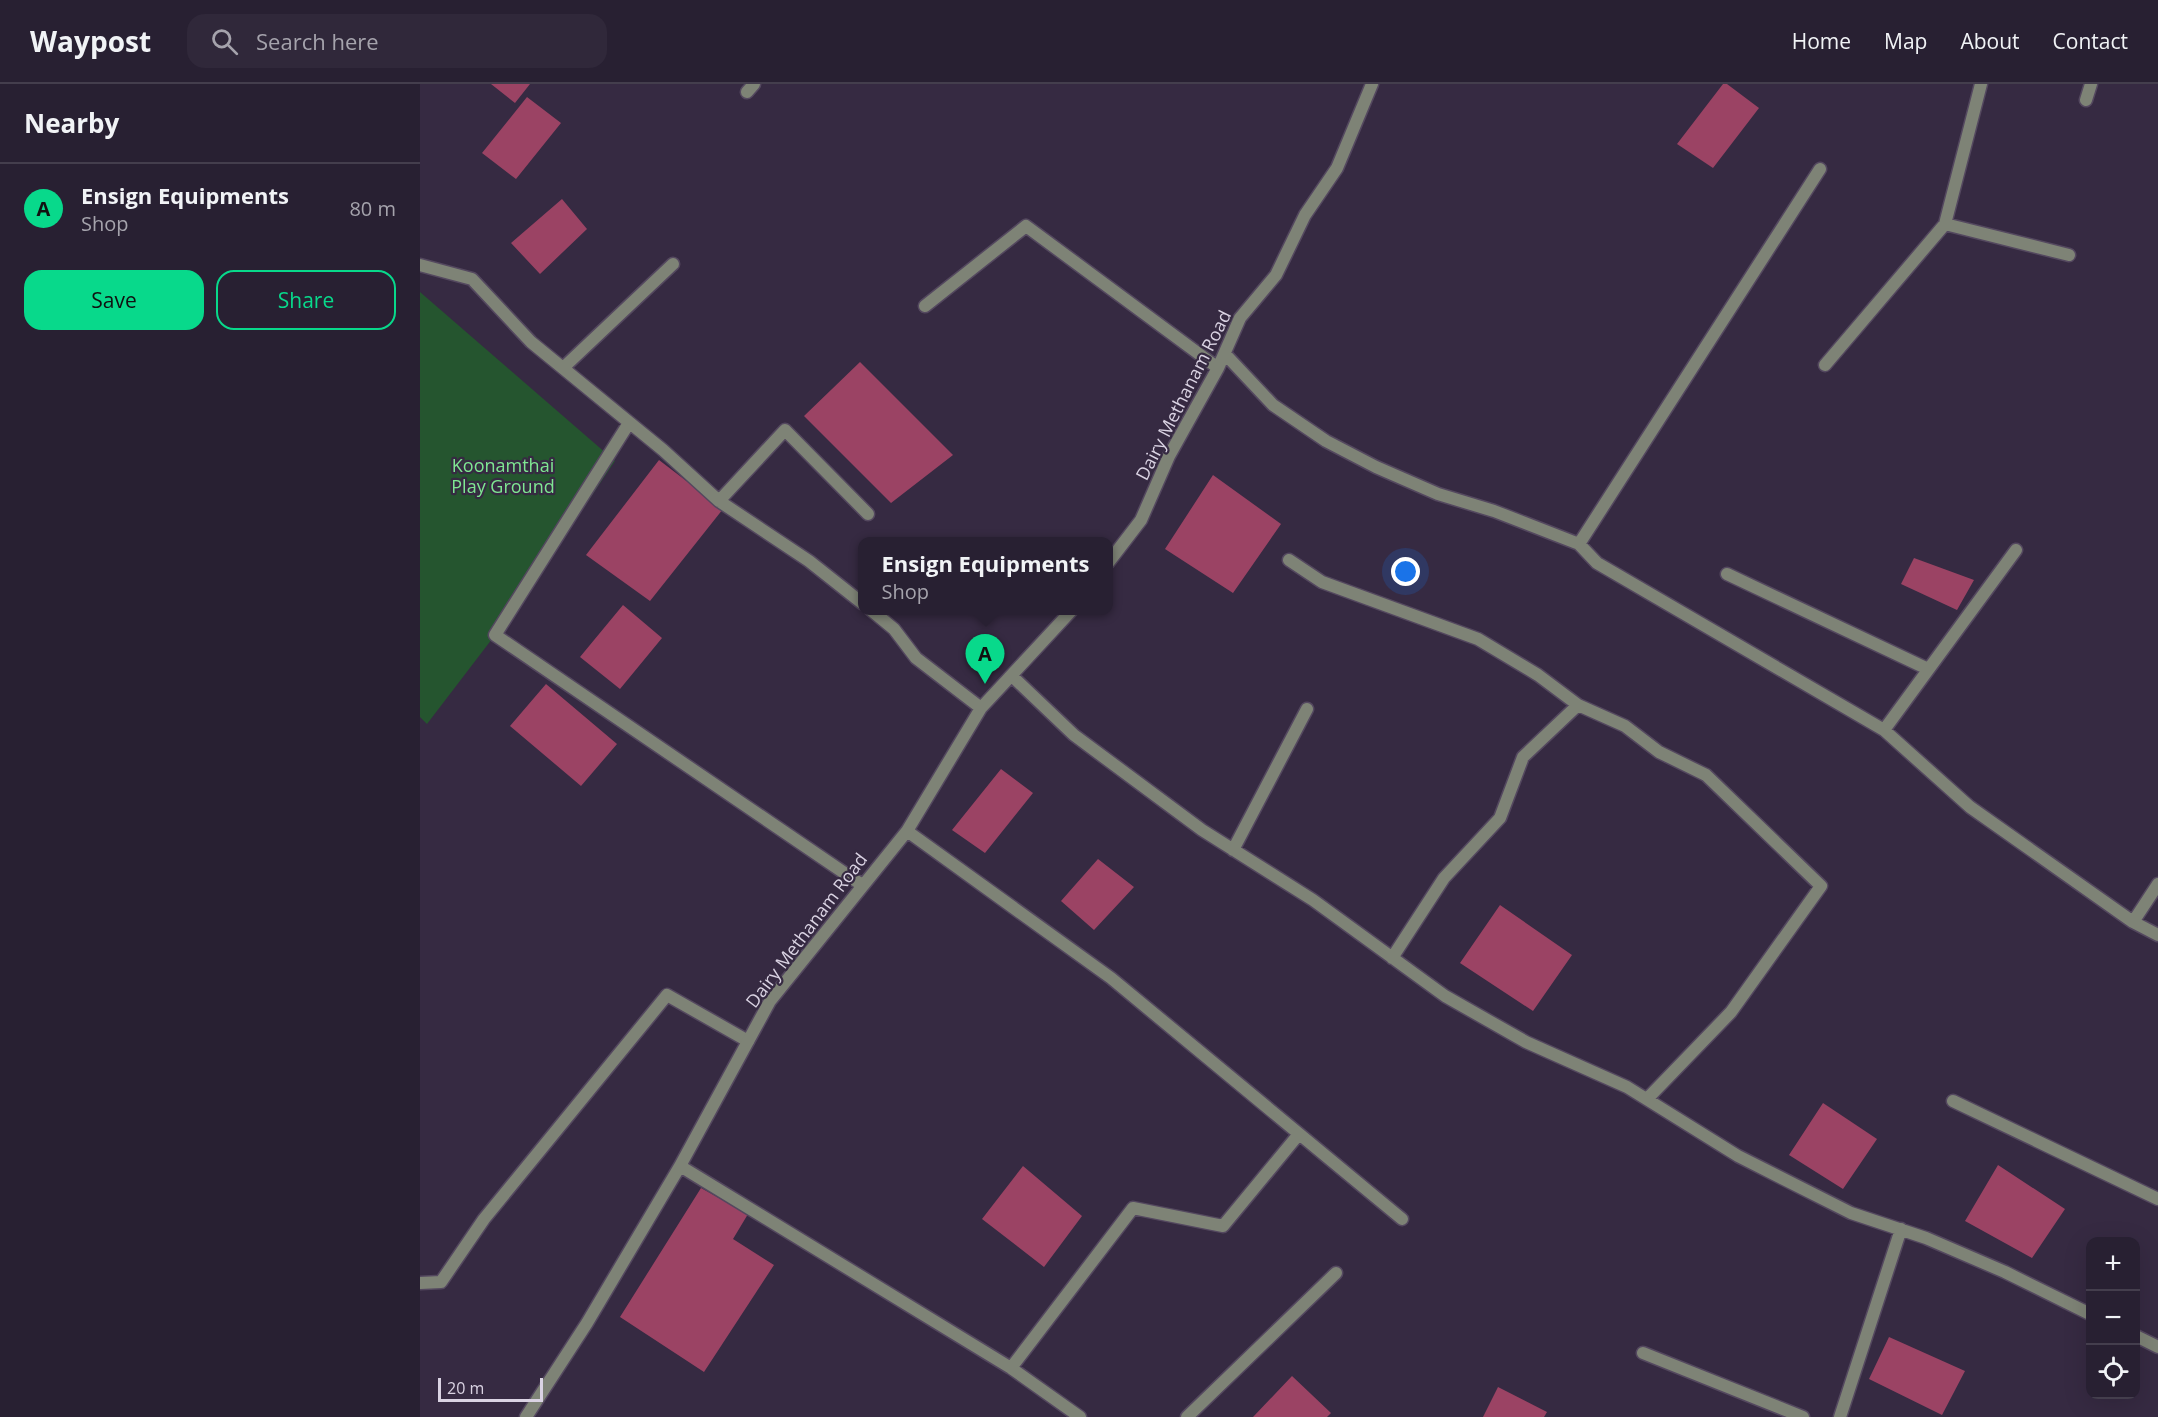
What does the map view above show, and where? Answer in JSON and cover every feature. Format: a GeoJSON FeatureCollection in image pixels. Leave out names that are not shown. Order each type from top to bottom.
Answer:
{"type":"FeatureCollection","features":[{"type":"Feature","properties":{"kind":"street","name":"Dairy Methanam Road"},"geometry":{"type":"LineString","coordinates":[[1113,556],[1141,520],[1168,456],[1218,368],[1240,318],[1276,275],[1305,215],[1337,168],[1372,84]]}},
{"type":"Feature","properties":{"kind":"street"},"geometry":{"type":"LineString","coordinates":[[1825,365],[1945,224],[1980,84]]}},
{"type":"Feature","properties":{"kind":"street"},"geometry":{"type":"LineString","coordinates":[[2086,100],[2091,84]]}},
{"type":"Feature","properties":{"kind":"street"},"geometry":{"type":"LineString","coordinates":[[1579,544],[1820,170]]}},
{"type":"Feature","properties":{"kind":"street"},"geometry":{"type":"LineString","coordinates":[[1945,224],[2068,255]]}},
{"type":"Feature","properties":{"kind":"street"},"geometry":{"type":"LineString","coordinates":[[925,306],[1026,226],[1218,368]]}},
{"type":"Feature","properties":{"kind":"street"},"geometry":{"type":"LineString","coordinates":[[563,368],[674,264]]}},
{"type":"Feature","properties":{"kind":"street"},"geometry":{"type":"LineString","coordinates":[[420,265],[472,279],[531,342],[719,501],[809,561],[858,600]]}},
{"type":"Feature","properties":{"kind":"street"},"geometry":{"type":"LineString","coordinates":[[1225,354],[1273,405],[1326,441],[1376,467],[1438,494],[1494,511],[1579,544],[1597,563],[1884,730],[1970,807],[2133,922],[2158,935]]}},
{"type":"Feature","properties":{"kind":"street"},"geometry":{"type":"LineString","coordinates":[[629,423],[495,635],[862,885]]}},
{"type":"Feature","properties":{"kind":"street"},"geometry":{"type":"LineString","coordinates":[[719,501],[785,430],[868,514]]}},
{"type":"Feature","properties":{"kind":"street"},"geometry":{"type":"LineString","coordinates":[[1884,730],[2016,550]]}},
{"type":"Feature","properties":{"kind":"street"},"geometry":{"type":"LineString","coordinates":[[1289,560],[1322,582],[1478,639],[1538,675],[1578,705],[1625,726],[1659,752],[1706,775],[1821,886],[1731,1012],[1647,1099]]}},
{"type":"Feature","properties":{"kind":"street"},"geometry":{"type":"LineString","coordinates":[[1726,574],[1928,669]]}},
{"type":"Feature","properties":{"kind":"street"},"geometry":{"type":"LineString","coordinates":[[877,615],[894,629],[916,658],[981,708]]}},
{"type":"Feature","properties":{"kind":"street","name":"Dairy Methanam Road"},"geometry":{"type":"LineString","coordinates":[[526,1417],[587,1323],[680,1166],[770,1001],[907,831],[981,708],[1067,615]]}},
{"type":"Feature","properties":{"kind":"street"},"geometry":{"type":"LineString","coordinates":[[1012,676],[1074,735],[1202,830],[1313,900],[1445,996],[1526,1042],[1627,1087],[1748,1161],[1851,1213],[1900,1229],[1995,1267],[2086,1312]]}},
{"type":"Feature","properties":{"kind":"street"},"geometry":{"type":"LineString","coordinates":[[1392,958],[1444,878],[1500,818],[1523,757],[1578,705]]}},
{"type":"Feature","properties":{"kind":"street"},"geometry":{"type":"LineString","coordinates":[[1233,850],[1307,709]]}},
{"type":"Feature","properties":{"kind":"street"},"geometry":{"type":"LineString","coordinates":[[907,831],[1110,978],[1402,1219]]}},
{"type":"Feature","properties":{"kind":"street"},"geometry":{"type":"LineString","coordinates":[[2133,922],[2158,884]]}},
{"type":"Feature","properties":{"kind":"street"},"geometry":{"type":"LineString","coordinates":[[420,1283],[441,1282],[484,1219],[667,995],[748,1041]]}},
{"type":"Feature","properties":{"kind":"street"},"geometry":{"type":"LineString","coordinates":[[1953,1101],[2158,1199]]}},
{"type":"Feature","properties":{"kind":"street"},"geometry":{"type":"LineString","coordinates":[[1011,1368],[1133,1208],[1223,1226],[1299,1134]]}},
{"type":"Feature","properties":{"kind":"street"},"geometry":{"type":"LineString","coordinates":[[680,1166],[1011,1368],[1080,1417]]}},
{"type":"Feature","properties":{"kind":"street"},"geometry":{"type":"LineString","coordinates":[[1840,1417],[1900,1229]]}},
{"type":"Feature","properties":{"kind":"street"},"geometry":{"type":"LineString","coordinates":[[1187,1417],[1336,1273]]}},
{"type":"Feature","properties":{"kind":"street"},"geometry":{"type":"LineString","coordinates":[[2140,1338],[2158,1347]]}},
{"type":"Feature","properties":{"kind":"street"},"geometry":{"type":"LineString","coordinates":[[1643,1353],[1803,1417]]}},
{"type":"Feature","properties":{"kind":"green space","name":"Koonamthai Play Ground"},"geometry":{"type":"Polygon","coordinates":[[[420,292],[615,461],[521,601],[427,724],[420,717],[420,292]]]}},
{"type":"Feature","properties":{"kind":"building"},"geometry":{"type":"Polygon","coordinates":[[[491,84],[530,84],[515,103],[491,84]]]}},
{"type":"Feature","properties":{"kind":"building"},"geometry":{"type":"Polygon","coordinates":[[[1723,84],[1727,84],[1759,108],[1713,168],[1677,144],[1723,84]]]}},
{"type":"Feature","properties":{"kind":"building"},"geometry":{"type":"Polygon","coordinates":[[[527,97],[561,123],[516,179],[482,153],[527,97]]]}},
{"type":"Feature","properties":{"kind":"building"},"geometry":{"type":"Polygon","coordinates":[[[562,199],[587,229],[540,274],[511,243],[562,199]]]}},
{"type":"Feature","properties":{"kind":"building"},"geometry":{"type":"Polygon","coordinates":[[[860,362],[953,455],[891,503],[804,416],[860,362]]]}},
{"type":"Feature","properties":{"kind":"building"},"geometry":{"type":"Polygon","coordinates":[[[659,460],[723,509],[650,601],[586,555],[659,460]]]}},
{"type":"Feature","properties":{"kind":"building"},"geometry":{"type":"Polygon","coordinates":[[[1213,475],[1281,524],[1233,593],[1165,549],[1213,475]]]}},
{"type":"Feature","properties":{"kind":"building"},"geometry":{"type":"Polygon","coordinates":[[[1914,558],[1974,580],[1957,610],[1901,584],[1914,558]]]}},
{"type":"Feature","properties":{"kind":"building"},"geometry":{"type":"Polygon","coordinates":[[[623,605],[662,638],[620,689],[580,657],[623,605]]]}},
{"type":"Feature","properties":{"kind":"building"},"geometry":{"type":"Polygon","coordinates":[[[546,684],[617,744],[581,786],[510,726],[546,684]]]}},
{"type":"Feature","properties":{"kind":"building"},"geometry":{"type":"Polygon","coordinates":[[[1001,769],[1033,793],[985,853],[952,830],[1001,769]]]}},
{"type":"Feature","properties":{"kind":"building"},"geometry":{"type":"Polygon","coordinates":[[[1098,859],[1134,887],[1094,930],[1061,901],[1098,859]]]}},
{"type":"Feature","properties":{"kind":"building"},"geometry":{"type":"Polygon","coordinates":[[[1500,905],[1572,955],[1533,1011],[1460,963],[1500,905]]]}},
{"type":"Feature","properties":{"kind":"building"},"geometry":{"type":"Polygon","coordinates":[[[1823,1103],[1877,1139],[1843,1189],[1789,1155],[1823,1103]]]}},
{"type":"Feature","properties":{"kind":"building"},"geometry":{"type":"Polygon","coordinates":[[[1998,1165],[2065,1209],[2032,1258],[1965,1221],[1998,1165]]]}},
{"type":"Feature","properties":{"kind":"building"},"geometry":{"type":"Polygon","coordinates":[[[1023,1166],[1082,1216],[1044,1267],[982,1219],[1023,1166]]]}},
{"type":"Feature","properties":{"kind":"building"},"geometry":{"type":"Polygon","coordinates":[[[701,1188],[748,1214],[733,1239],[774,1265],[704,1372],[620,1317],[701,1188]]]}},
{"type":"Feature","properties":{"kind":"building"},"geometry":{"type":"Polygon","coordinates":[[[1889,1337],[1965,1371],[1942,1415],[1869,1379],[1889,1337]]]}},
{"type":"Feature","properties":{"kind":"building"},"geometry":{"type":"Polygon","coordinates":[[[1292,1376],[1331,1413],[1327,1417],[1253,1417],[1292,1376]]]}},
{"type":"Feature","properties":{"kind":"building"},"geometry":{"type":"Polygon","coordinates":[[[1498,1387],[1547,1412],[1544,1417],[1483,1417],[1498,1387]]]}},
{"type":"Feature","properties":{"kind":"place","name":"Ensign Equipments"},"geometry":{"type":"Point","coordinates":[985,684]}}]}
